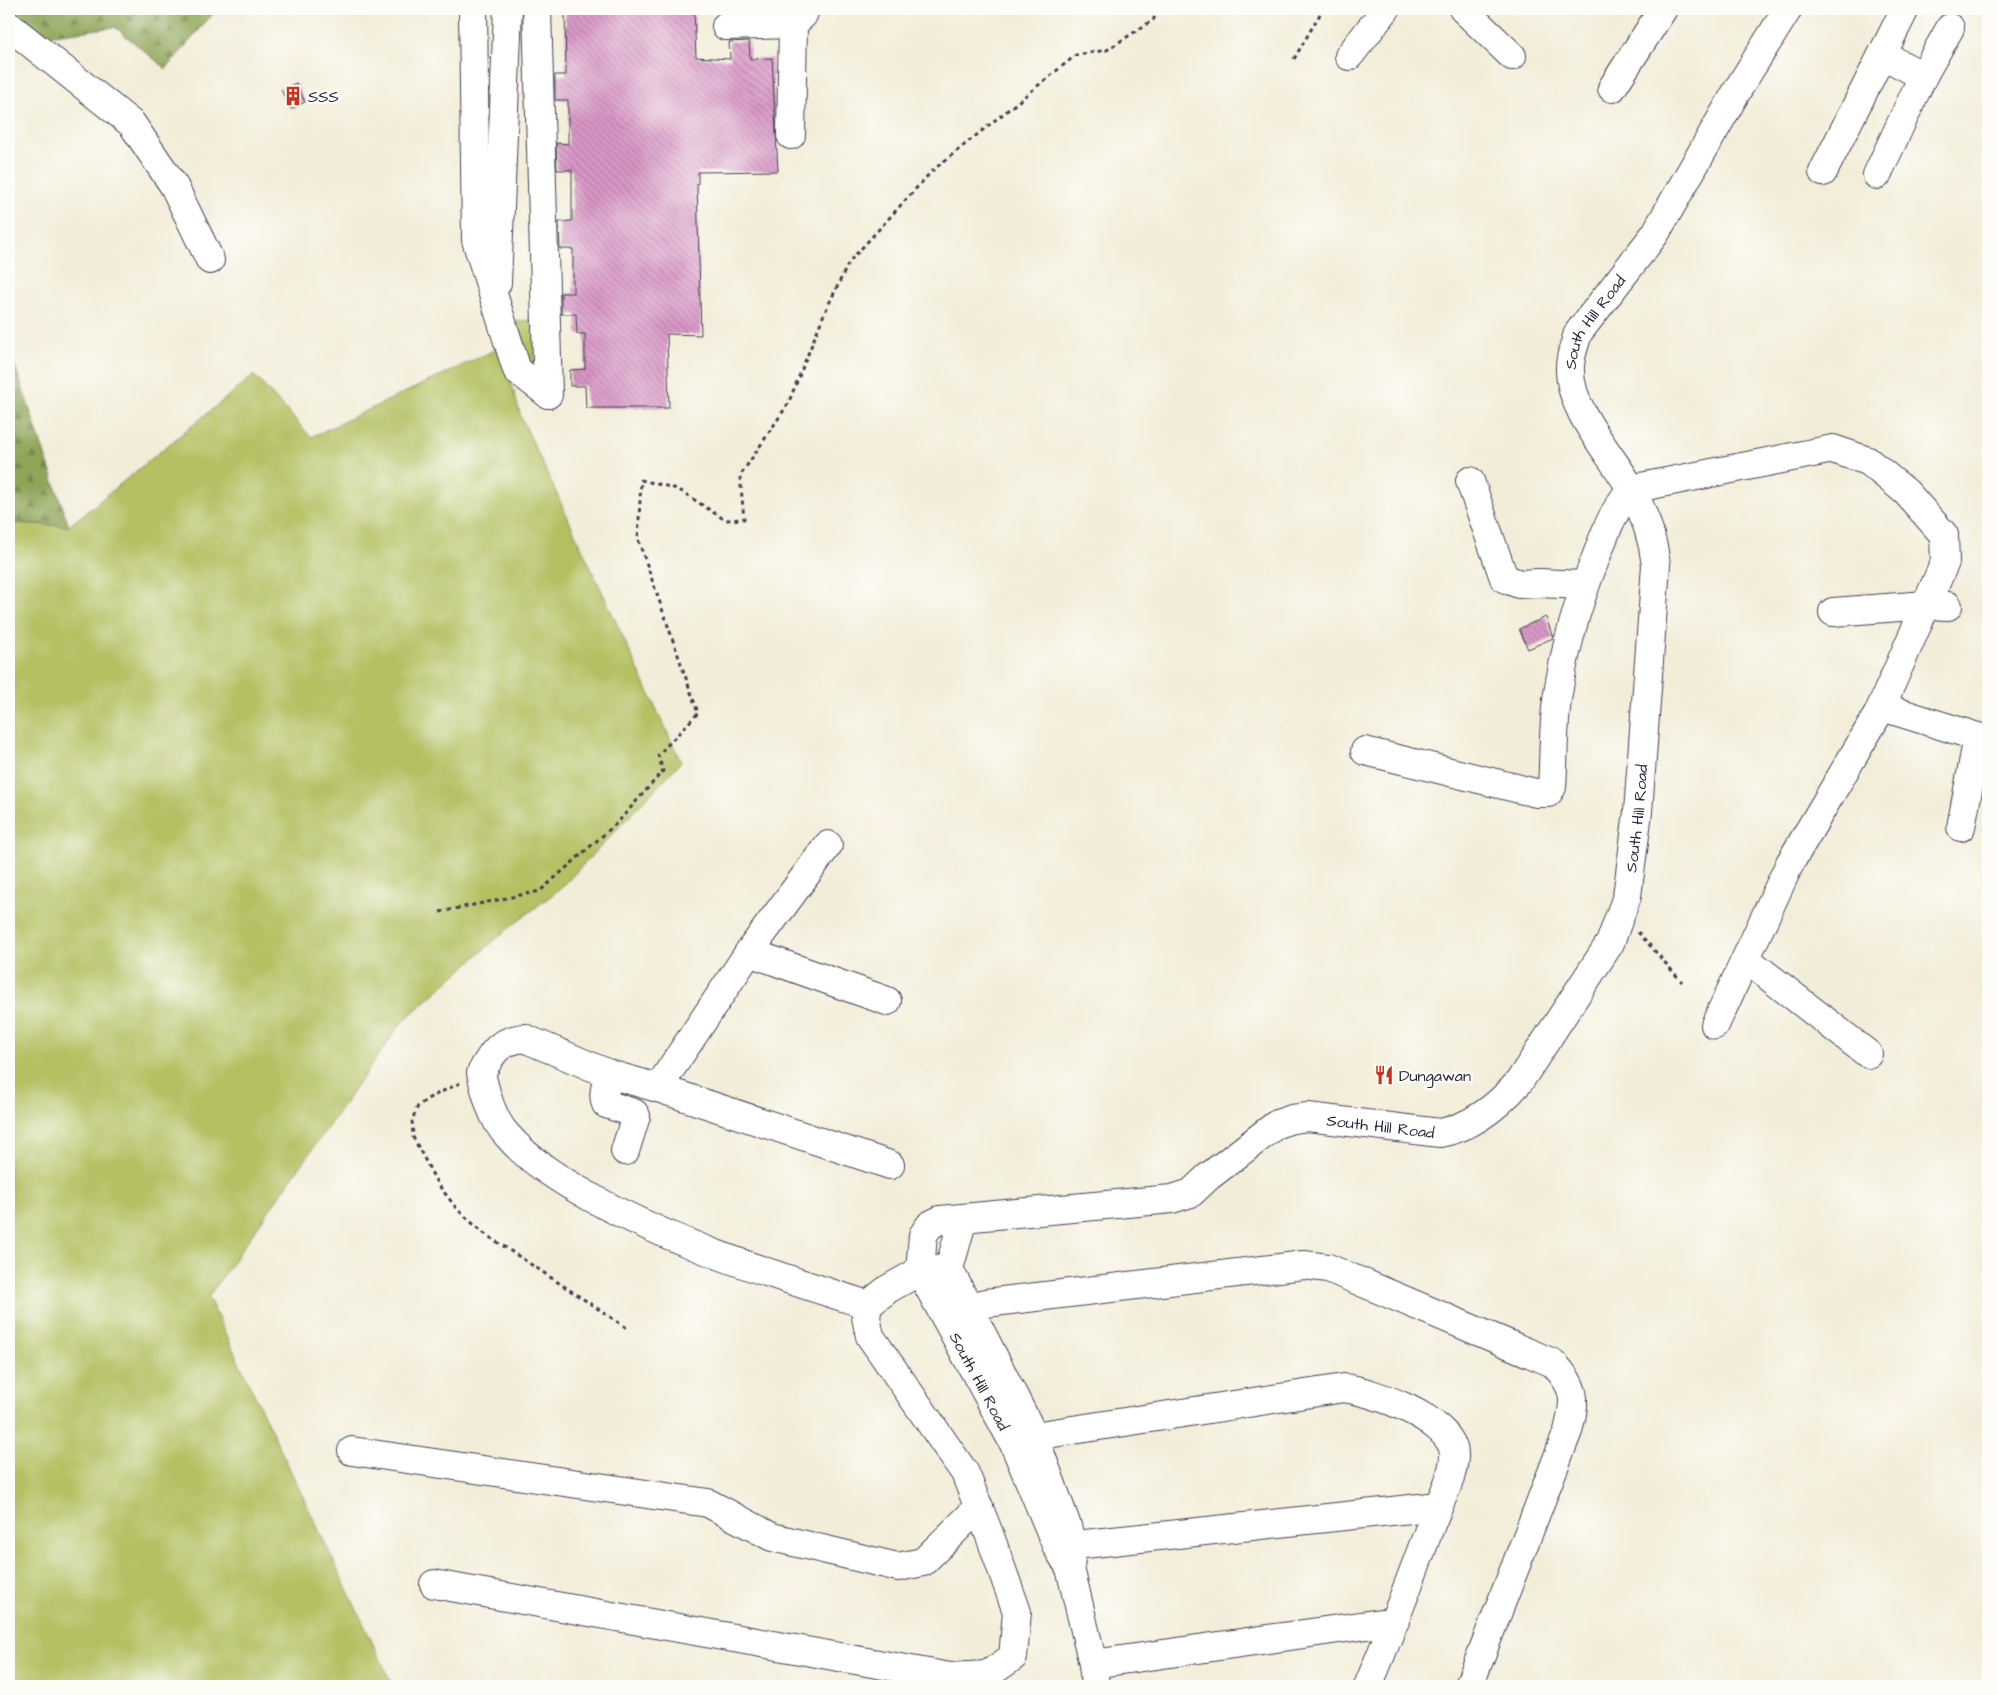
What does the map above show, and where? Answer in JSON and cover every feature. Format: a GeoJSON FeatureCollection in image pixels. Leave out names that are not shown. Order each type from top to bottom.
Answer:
{"type":"FeatureCollection","features":[{"type":"Feature","properties":{"kind":"street"},"geometry":{"type":"LineString","coordinates":[[473,9],[476,240],[517,370],[548,394],[537,9]]}},
{"type":"Feature","properties":{"kind":"street"},"geometry":{"type":"LineString","coordinates":[[496,305],[508,9]]}},
{"type":"Feature","properties":{"kind":"street"},"geometry":{"type":"LineString","coordinates":[[1349,56],[1386,9]]}},
{"type":"Feature","properties":{"kind":"street"},"geometry":{"type":"LineString","coordinates":[[1463,9],[1512,56]]}},
{"type":"Feature","properties":{"kind":"street"},"geometry":{"type":"LineString","coordinates":[[1612,88],[1663,9]]}},
{"type":"Feature","properties":{"kind":"street","name":"South Hill Road"},"geometry":{"type":"LineString","coordinates":[[1094,1675],[1067,1554],[1024,1440],[958,1313],[920,1271],[923,1235],[930,1225],[940,1220],[1172,1199],[1191,1192],[1277,1124],[1292,1119],[1308,1117],[1440,1133],[1452,1131],[1483,1115],[1503,1100],[1519,1082],[1610,943],[1627,896],[1638,812],[1656,565],[1654,545],[1631,489],[1577,404],[1572,386],[1570,367],[1578,334],[1655,234],[1741,84],[1788,9]]}},
{"type":"Feature","properties":{"kind":"street"},"geometry":{"type":"LineString","coordinates":[[1823,172],[1904,9]]}},
{"type":"Feature","properties":{"kind":"street"},"geometry":{"type":"LineString","coordinates":[[726,26],[799,16],[791,135]]}},
{"type":"Feature","properties":{"kind":"street"},"geometry":{"type":"LineString","coordinates":[[9,26],[132,124],[174,186],[210,260]]}},
{"type":"Feature","properties":{"kind":"street"},"geometry":{"type":"LineString","coordinates":[[1877,176],[1923,76],[1950,28]]}},
{"type":"Feature","properties":{"kind":"street"},"geometry":{"type":"LineString","coordinates":[[1883,54],[1923,76]]}},
{"type":"Feature","properties":{"kind":"street"},"geometry":{"type":"LineString","coordinates":[[1365,751],[1540,794],[1548,793],[1552,787],[1557,701],[1572,626],[1584,586],[1610,518],[1631,489],[1833,449],[1868,461],[1906,492],[1944,534],[1945,562],[1937,606],[1882,707],[1790,864],[1716,1025]]}},
{"type":"Feature","properties":{"kind":"street"},"geometry":{"type":"LineString","coordinates":[[1470,481],[1504,578],[1519,584],[1538,583],[1584,586]]}},
{"type":"Feature","properties":{"kind":"street"},"geometry":{"type":"LineString","coordinates":[[1833,612],[1937,606]]}},
{"type":"Feature","properties":{"kind":"street"},"geometry":{"type":"LineString","coordinates":[[1882,707],[1978,737],[1961,827]]}},
{"type":"Feature","properties":{"kind":"street"},"geometry":{"type":"LineString","coordinates":[[658,1088],[749,952],[828,845]]}},
{"type":"Feature","properties":{"kind":"street"},"geometry":{"type":"LineString","coordinates":[[749,952],[887,1001]]}},
{"type":"Feature","properties":{"kind":"street"},"geometry":{"type":"LineString","coordinates":[[1746,959],[1868,1054]]}},
{"type":"Feature","properties":{"kind":"street"},"geometry":{"type":"LineString","coordinates":[[868,1306],[750,1267],[629,1218],[560,1180],[531,1158],[506,1135],[495,1117],[481,1073],[491,1054],[500,1046],[510,1040],[524,1038],[609,1074],[658,1088],[890,1165]]}},
{"type":"Feature","properties":{"kind":"street"},"geometry":{"type":"LineString","coordinates":[[609,1074],[604,1090],[606,1104],[636,1116],[625,1151]]}},
{"type":"Feature","properties":{"kind":"street"},"geometry":{"type":"LineString","coordinates":[[434,1584],[950,1677],[987,1675],[1014,1657],[1017,1612],[965,1473],[870,1336],[866,1317],[868,1306],[888,1289],[920,1271],[949,1269],[963,1219]]}},
{"type":"Feature","properties":{"kind":"street"},"geometry":{"type":"LineString","coordinates":[[958,1313],[995,1302],[1304,1265],[1316,1266],[1328,1268],[1553,1363],[1566,1377],[1572,1392],[1573,1411],[1568,1432],[1469,1686]]}},
{"type":"Feature","properties":{"kind":"street","name":"South Hill Road"},"geometry":{"type":"LineString","coordinates":[[949,1269],[958,1313]]}},
{"type":"Feature","properties":{"kind":"street"},"geometry":{"type":"LineString","coordinates":[[1024,1440],[1344,1388],[1357,1390],[1388,1401],[1438,1427],[1449,1438],[1454,1450],[1449,1480],[1395,1622],[1368,1686]]}},
{"type":"Feature","properties":{"kind":"street"},"geometry":{"type":"LineString","coordinates":[[352,1451],[708,1503],[772,1537],[898,1567],[923,1562],[978,1506]]}},
{"type":"Feature","properties":{"kind":"street"},"geometry":{"type":"LineString","coordinates":[[1067,1554],[1438,1506]]}},
{"type":"Feature","properties":{"kind":"street"},"geometry":{"type":"LineString","coordinates":[[1094,1675],[1395,1622]]}},
{"type":"Feature","properties":{"kind":"path"},"geometry":{"type":"LineString","coordinates":[[440,912],[540,890],[618,822],[663,771],[658,755],[698,713],[638,539],[641,480],[678,489],[725,520],[744,519],[740,476],[788,404],[824,314],[849,262],[932,170],[1076,55],[1107,50],[1152,20],[1160,9]]}},
{"type":"Feature","properties":{"kind":"path"},"geometry":{"type":"LineString","coordinates":[[1294,59],[1323,9]]}},
{"type":"Feature","properties":{"kind":"path"},"geometry":{"type":"LineString","coordinates":[[1637,931],[1682,982]]}},
{"type":"Feature","properties":{"kind":"path"},"geometry":{"type":"LineString","coordinates":[[481,1073],[429,1098],[418,1106],[412,1120],[413,1137],[437,1184],[457,1209],[482,1232],[627,1328]]}},
{"type":"Feature","properties":{"kind":"green space"},"geometry":{"type":"Polygon","coordinates":[[[9,9],[217,9],[166,69],[115,27],[9,41],[9,9]]]}},
{"type":"Feature","properties":{"kind":"green space"},"geometry":{"type":"Polygon","coordinates":[[[535,320],[535,379],[516,321],[535,320]]]}},
{"type":"Feature","properties":{"kind":"green space"},"geometry":{"type":"Polygon","coordinates":[[[501,347],[521,417],[681,762],[561,888],[504,932],[402,1022],[208,1297],[393,1686],[9,1686],[9,523],[69,526],[254,375],[311,437],[501,347]]]}},
{"type":"Feature","properties":{"kind":"green space"},"geometry":{"type":"Polygon","coordinates":[[[9,348],[69,526],[9,522],[9,348]]]}},
{"type":"Feature","properties":{"kind":"building"},"geometry":{"type":"Polygon","coordinates":[[[565,9],[694,9],[696,57],[730,59],[729,42],[749,41],[750,59],[772,58],[778,171],[698,172],[701,335],[667,334],[669,408],[586,408],[585,386],[570,386],[570,370],[585,369],[585,334],[577,334],[576,314],[561,314],[561,293],[573,293],[573,249],[560,249],[559,222],[572,221],[572,170],[557,170],[556,143],[568,144],[568,100],[555,100],[555,75],[566,75],[565,9]]]}},
{"type":"Feature","properties":{"kind":"building","name":"SSS"},"geometry":{"type":"Polygon","coordinates":[[[296,83],[305,102],[291,109],[281,90],[296,83]]]}},
{"type":"Feature","properties":{"kind":"building"},"geometry":{"type":"Polygon","coordinates":[[[1546,617],[1553,638],[1528,649],[1519,629],[1546,617]]]}},
{"type":"Feature","properties":{"kind":"place","name":"SSS"},"geometry":{"type":"Point","coordinates":[293,96]}},
{"type":"Feature","properties":{"kind":"place","name":"Dungawan"},"geometry":{"type":"Point","coordinates":[1384,1075]}}]}
